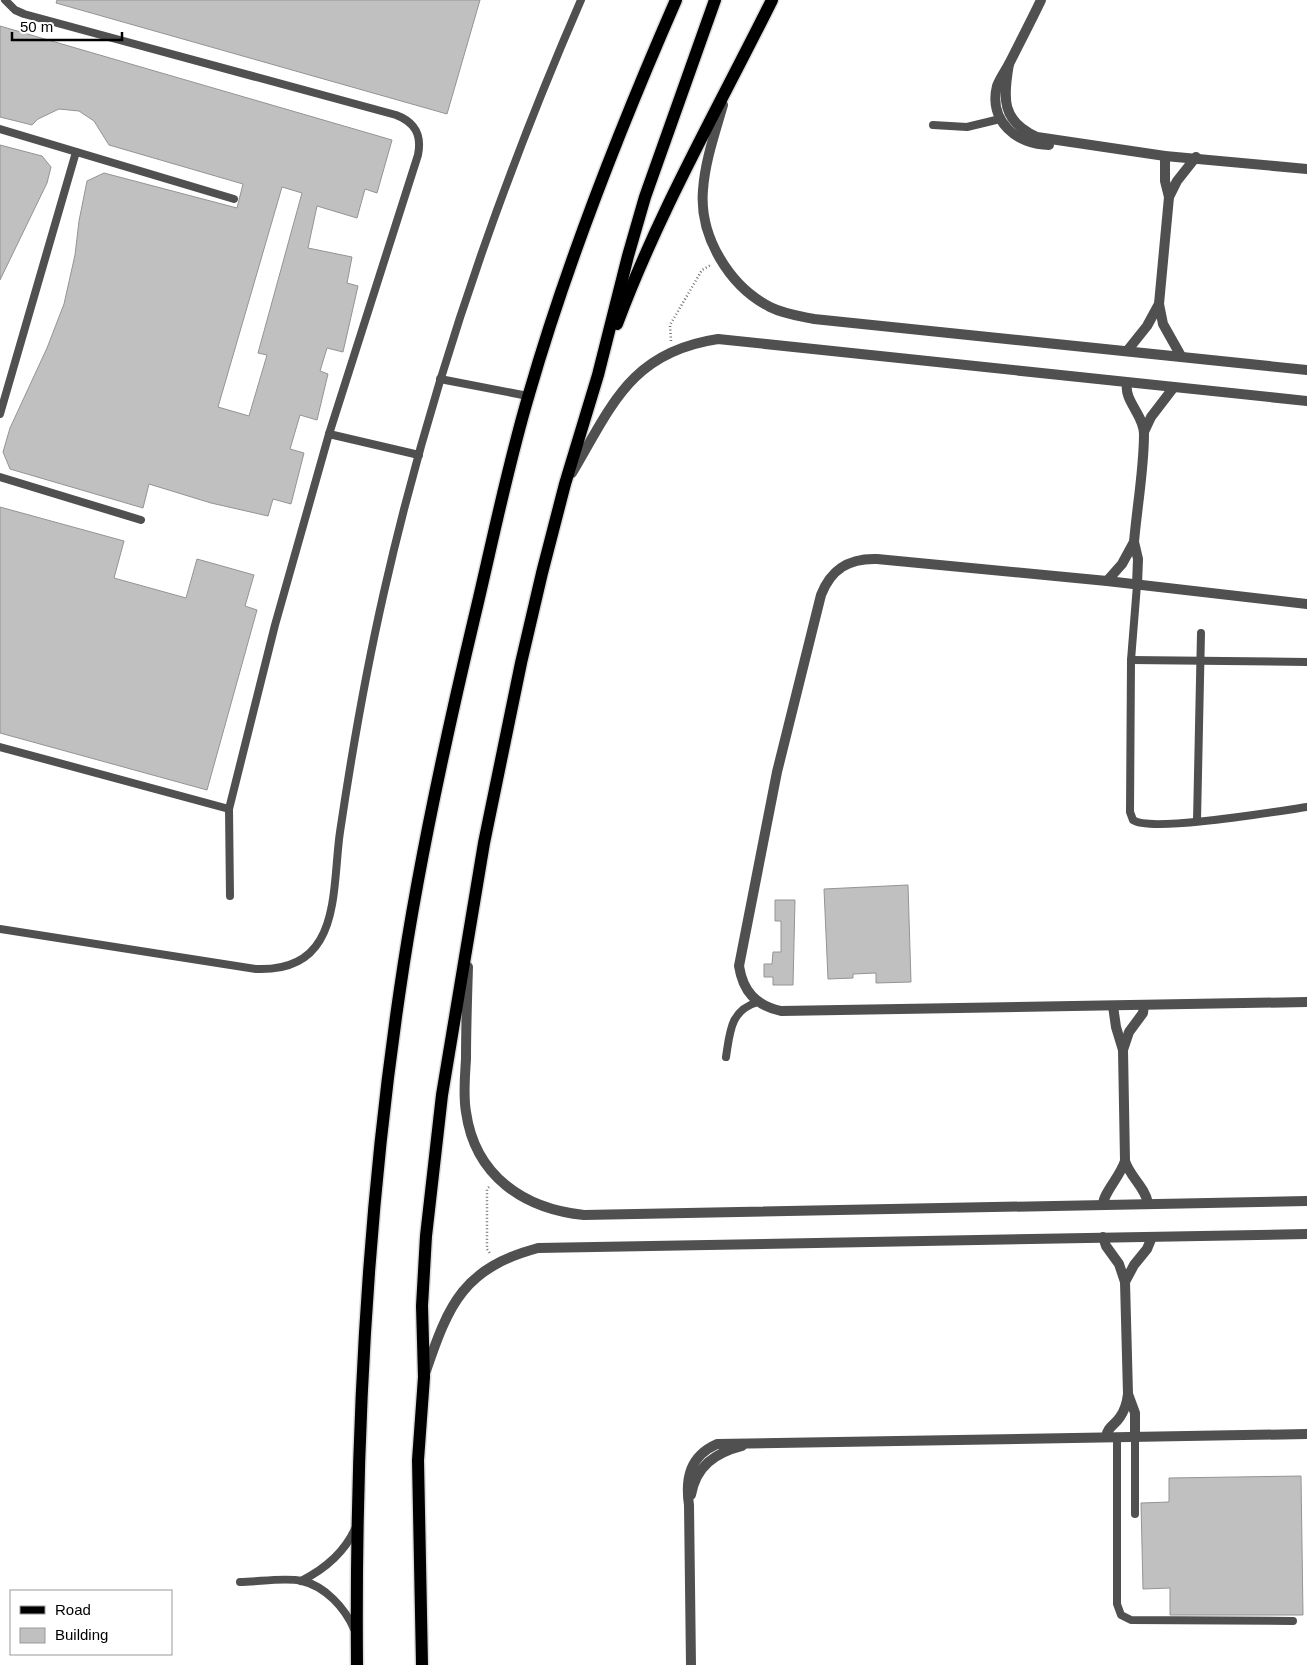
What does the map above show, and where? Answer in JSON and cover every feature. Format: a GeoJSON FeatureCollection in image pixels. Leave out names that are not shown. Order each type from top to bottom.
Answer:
{"type":"FeatureCollection","features":[{"type":"Feature","properties":{"kind":"main road"},"geometry":{"type":"LineString","coordinates":[[357,1665],[358,1522],[362,1398],[371,1245],[387,1083],[414,902],[447,733],[528,396],[597,192],[676,0]]}},
{"type":"Feature","properties":{"kind":"main road"},"geometry":{"type":"LineString","coordinates":[[422,1665],[418,1460],[424,1377],[422,1306],[433,1165],[445,1077],[484,843],[519,672],[565,484],[598,375],[645,197],[715,0]]}},
{"type":"Feature","properties":{"kind":"main road"},"geometry":{"type":"LineString","coordinates":[[598,375],[625,302],[656,231],[772,0]]}},
{"type":"Feature","properties":{"kind":"street"},"geometry":{"type":"LineString","coordinates":[[1040,0],[998,83],[996,103],[1000,119],[1010,132],[1028,142],[1043,145],[1068,142]]}},
{"type":"Feature","properties":{"kind":"street"},"geometry":{"type":"LineString","coordinates":[[1009,64],[1005,101],[1014,121],[1023,130],[1037,137],[1165,156],[1307,169]]}},
{"type":"Feature","properties":{"kind":"street"},"geometry":{"type":"LineString","coordinates":[[726,92],[706,168],[702,192],[704,216],[710,239],[734,279],[751,295],[770,307],[791,315],[1307,370]]}},
{"type":"Feature","properties":{"kind":"street"},"geometry":{"type":"LineString","coordinates":[[1165,156],[1165,181],[1169,197],[1159,304],[1163,324],[1181,356]]}},
{"type":"Feature","properties":{"kind":"street"},"geometry":{"type":"LineString","coordinates":[[1169,197],[1177,181],[1196,158]]}},
{"type":"Feature","properties":{"kind":"street"},"geometry":{"type":"LineString","coordinates":[[1127,351],[1147,326],[1159,304]]}},
{"type":"Feature","properties":{"kind":"street"},"geometry":{"type":"LineString","coordinates":[[565,484],[618,395],[633,377],[652,362],[672,350],[694,343],[718,339],[1126,384],[1174,387],[1307,401]]}},
{"type":"Feature","properties":{"kind":"street"},"geometry":{"type":"LineString","coordinates":[[1126,384],[1127,394],[1139,413],[1144,433]]}},
{"type":"Feature","properties":{"kind":"street"},"geometry":{"type":"LineString","coordinates":[[1137,585],[1138,559],[1134,542],[1144,433],[1151,416],[1174,387]]}},
{"type":"Feature","properties":{"kind":"street"},"geometry":{"type":"LineString","coordinates":[[1107,581],[1122,564],[1134,542]]}},
{"type":"Feature","properties":{"kind":"street"},"geometry":{"type":"LineString","coordinates":[[1307,604],[1107,581],[863,558],[848,562],[836,570],[826,581],[806,654],[777,772],[739,966],[741,980],[748,993],[758,1002],[768,1008],[793,1012],[1307,1002]]}},
{"type":"Feature","properties":{"kind":"street"},"geometry":{"type":"LineString","coordinates":[[468,934],[466,1111],[471,1136],[498,1178],[516,1194],[537,1206],[560,1212],[584,1215],[1307,1201]]}},
{"type":"Feature","properties":{"kind":"street"},"geometry":{"type":"LineString","coordinates":[[1113,1006],[1116,1027],[1123,1050],[1125,1161],[1132,1178],[1145,1192],[1148,1203]]}},
{"type":"Feature","properties":{"kind":"street"},"geometry":{"type":"LineString","coordinates":[[1123,1050],[1129,1032],[1143,1013],[1144,1006]]}},
{"type":"Feature","properties":{"kind":"street"},"geometry":{"type":"LineString","coordinates":[[1103,1205],[1104,1194],[1118,1179],[1125,1161]]}},
{"type":"Feature","properties":{"kind":"street"},"geometry":{"type":"LineString","coordinates":[[424,1377],[449,1310],[462,1292],[478,1276],[497,1264],[517,1254],[538,1248],[561,1246],[1307,1234]]}},
{"type":"Feature","properties":{"kind":"street"},"geometry":{"type":"LineString","coordinates":[[1103,1237],[1106,1246],[1119,1264],[1125,1282],[1128,1394],[1124,1410],[1116,1423],[1109,1428],[1111,1437]]}},
{"type":"Feature","properties":{"kind":"street"},"geometry":{"type":"LineString","coordinates":[[1125,1282],[1139,1256],[1147,1249],[1152,1237]]}},
{"type":"Feature","properties":{"kind":"street"},"geometry":{"type":"LineString","coordinates":[[1128,1394],[1135,1414],[1135,1437]]}},
{"type":"Feature","properties":{"kind":"street"},"geometry":{"type":"LineString","coordinates":[[691,1665],[689,1505],[687,1490],[689,1473],[702,1453],[717,1444],[726,1442],[748,1445],[1307,1434]]}},
{"type":"Feature","properties":{"kind":"lane"},"geometry":{"type":"LineString","coordinates":[[5,0],[15,10],[24,14],[406,118],[414,125],[420,144],[329,434],[275,625],[229,809],[230,896]]}},
{"type":"Feature","properties":{"kind":"lane"},"geometry":{"type":"LineString","coordinates":[[0,929],[256,969],[274,970],[291,965],[306,956],[318,943],[326,928],[330,910],[340,831],[367,675],[384,593],[418,455],[440,380],[503,191],[581,0]]}},
{"type":"Feature","properties":{"kind":"lane"},"geometry":{"type":"LineString","coordinates":[[933,125],[967,126],[1000,119]]}},
{"type":"Feature","properties":{"kind":"lane"},"geometry":{"type":"LineString","coordinates":[[0,129],[234,199]]}},
{"type":"Feature","properties":{"kind":"lane"},"geometry":{"type":"LineString","coordinates":[[0,414],[76,152]]}},
{"type":"Feature","properties":{"kind":"lane"},"geometry":{"type":"LineString","coordinates":[[440,380],[528,396]]}},
{"type":"Feature","properties":{"kind":"lane"},"geometry":{"type":"LineString","coordinates":[[329,434],[418,455]]}},
{"type":"Feature","properties":{"kind":"lane"},"geometry":{"type":"LineString","coordinates":[[0,477],[141,520]]}},
{"type":"Feature","properties":{"kind":"lane"},"geometry":{"type":"LineString","coordinates":[[1137,585],[1131,660],[1131,816],[1136,822],[1144,824],[1197,821],[1307,807]]}},
{"type":"Feature","properties":{"kind":"lane"},"geometry":{"type":"LineString","coordinates":[[1197,821],[1201,633]]}},
{"type":"Feature","properties":{"kind":"lane"},"geometry":{"type":"LineString","coordinates":[[1131,660],[1307,662]]}},
{"type":"Feature","properties":{"kind":"lane"},"geometry":{"type":"LineString","coordinates":[[0,747],[229,809]]}},
{"type":"Feature","properties":{"kind":"lane"},"geometry":{"type":"LineString","coordinates":[[726,1057],[734,1019],[748,1005],[758,1002]]}},
{"type":"Feature","properties":{"kind":"lane"},"geometry":{"type":"LineString","coordinates":[[1111,1437],[1117,1604],[1121,1615],[1131,1620],[1293,1622]]}},
{"type":"Feature","properties":{"kind":"lane"},"geometry":{"type":"LineString","coordinates":[[1135,1437],[1135,1514]]}},
{"type":"Feature","properties":{"kind":"lane"},"geometry":{"type":"LineString","coordinates":[[240,1582],[301,1580],[316,1573],[336,1557],[351,1538],[358,1522]]}},
{"type":"Feature","properties":{"kind":"lane"},"geometry":{"type":"LineString","coordinates":[[301,1580],[316,1587],[341,1607],[357,1635]]}},
{"type":"Feature","properties":{"kind":"path"},"geometry":{"type":"LineString","coordinates":[[672,350],[670,325],[702,270],[721,260]]}},
{"type":"Feature","properties":{"kind":"path"},"geometry":{"type":"LineString","coordinates":[[497,1264],[487,1249],[487,1189],[498,1178]]}},
{"type":"Feature","properties":{"kind":"building"},"geometry":{"type":"Polygon","coordinates":[[[57,0],[480,0],[447,114],[56,3],[57,0]]]}},
{"type":"Feature","properties":{"kind":"building"},"geometry":{"type":"Polygon","coordinates":[[[0,26],[392,140],[377,193],[365,189],[357,218],[317,206],[308,248],[352,257],[347,283],[358,286],[343,352],[327,348],[320,371],[328,374],[317,420],[300,415],[290,449],[304,453],[291,504],[273,499],[268,516],[211,503],[149,484],[143,508],[10,469],[3,452],[10,428],[47,348],[64,304],[75,255],[87,181],[104,173],[237,208],[243,184],[109,145],[94,121],[79,111],[59,109],[38,119],[32,125],[0,117],[0,26]],[[282,187],[218,407],[249,416],[267,355],[258,353],[302,193],[282,187]]]}},
{"type":"Feature","properties":{"kind":"building"},"geometry":{"type":"Polygon","coordinates":[[[0,145],[42,156],[51,167],[47,183],[0,280],[0,145]]]}},
{"type":"Feature","properties":{"kind":"building"},"geometry":{"type":"Polygon","coordinates":[[[0,507],[124,541],[114,578],[186,598],[197,559],[254,575],[245,606],[257,610],[207,790],[0,733],[0,507]]]}},
{"type":"Feature","properties":{"kind":"building"},"geometry":{"type":"Polygon","coordinates":[[[908,885],[911,982],[876,983],[876,973],[853,974],[853,978],[828,979],[824,889],[908,885]]]}},
{"type":"Feature","properties":{"kind":"building"},"geometry":{"type":"Polygon","coordinates":[[[775,900],[795,900],[793,985],[773,985],[773,977],[764,977],[764,964],[772,964],[773,952],[781,952],[781,921],[775,921],[775,900]]]}},
{"type":"Feature","properties":{"kind":"building"},"geometry":{"type":"Polygon","coordinates":[[[1301,1476],[1303,1615],[1170,1615],[1170,1588],[1143,1589],[1141,1503],[1169,1502],[1169,1478],[1301,1476]]]}}]}
